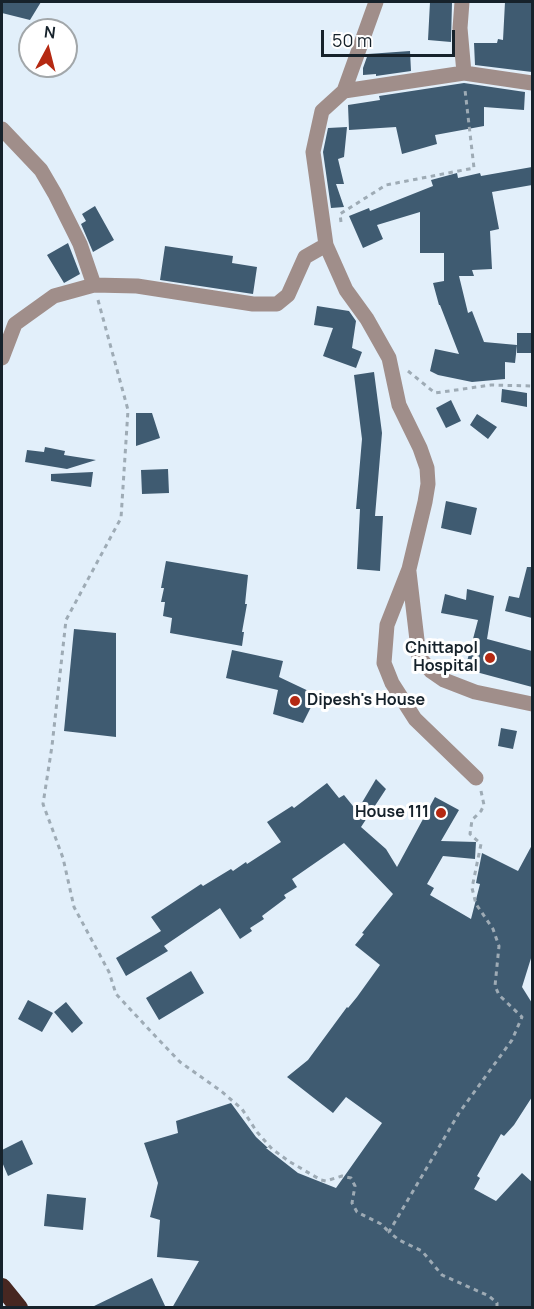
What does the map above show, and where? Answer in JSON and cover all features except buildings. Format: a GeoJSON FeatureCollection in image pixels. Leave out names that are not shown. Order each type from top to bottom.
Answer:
{"type":"FeatureCollection","features":[{"type":"Feature","properties":{"kind":"highway"},"geometry":{"type":"LineString","coordinates":[[2,1287],[19,1308]]}},
{"type":"Feature","properties":{"kind":"street"},"geometry":{"type":"LineString","coordinates":[[376,2],[344,91],[322,111],[312,152],[326,245],[346,291],[367,319],[389,358],[399,405],[427,468],[428,484],[425,501],[409,569],[387,625],[384,663],[392,683],[415,720],[476,778]]}},
{"type":"Feature","properties":{"kind":"street"},"geometry":{"type":"LineString","coordinates":[[462,2],[460,28],[464,73]]}},
{"type":"Feature","properties":{"kind":"street"},"geometry":{"type":"LineString","coordinates":[[344,91],[464,73],[532,83]]}},
{"type":"Feature","properties":{"kind":"street"},"geometry":{"type":"LineString","coordinates":[[2,129],[40,170],[55,194],[80,244],[94,285]]}},
{"type":"Feature","properties":{"kind":"street"},"geometry":{"type":"LineString","coordinates":[[2,358],[15,324],[54,296],[94,285],[157,288],[253,304],[277,304],[288,295],[296,282],[305,257],[326,245]]}},
{"type":"Feature","properties":{"kind":"street"},"geometry":{"type":"LineString","coordinates":[[409,569],[419,657],[431,671],[444,680],[475,692],[532,704]]}},
{"type":"Feature","properties":{"kind":"path"},"geometry":{"type":"LineString","coordinates":[[341,225],[340,213],[386,185],[474,168],[464,73]]}},
{"type":"Feature","properties":{"kind":"path"},"geometry":{"type":"LineString","coordinates":[[94,285],[128,410],[121,518],[66,620],[43,804],[63,858],[74,908],[109,972],[116,994],[180,1062],[221,1091],[242,1110],[264,1140],[290,1162],[321,1180],[326,1181],[342,1176],[351,1178],[354,1186],[352,1203],[357,1212],[381,1224],[399,1240],[422,1251],[442,1275],[489,1296],[497,1304],[497,1308]]}},
{"type":"Feature","properties":{"kind":"path"},"geometry":{"type":"LineString","coordinates":[[389,358],[435,393],[491,385],[532,386]]}},
{"type":"Feature","properties":{"kind":"path"},"geometry":{"type":"LineString","coordinates":[[389,1232],[459,1113],[512,1040],[522,1017],[499,995],[495,986],[499,946],[493,929],[476,904],[472,888],[481,844],[470,834],[472,820],[484,805],[484,797],[476,778]]}},
{"type":"Feature","properties":{"kind":"place","name":"Chittapol Hospital"},"geometry":{"type":"Point","coordinates":[490,658]}},
{"type":"Feature","properties":{"kind":"place","name":"Dipesh's House"},"geometry":{"type":"Point","coordinates":[295,701]}},
{"type":"Feature","properties":{"kind":"place","name":"House 111"},"geometry":{"type":"Point","coordinates":[441,813]}}]}
